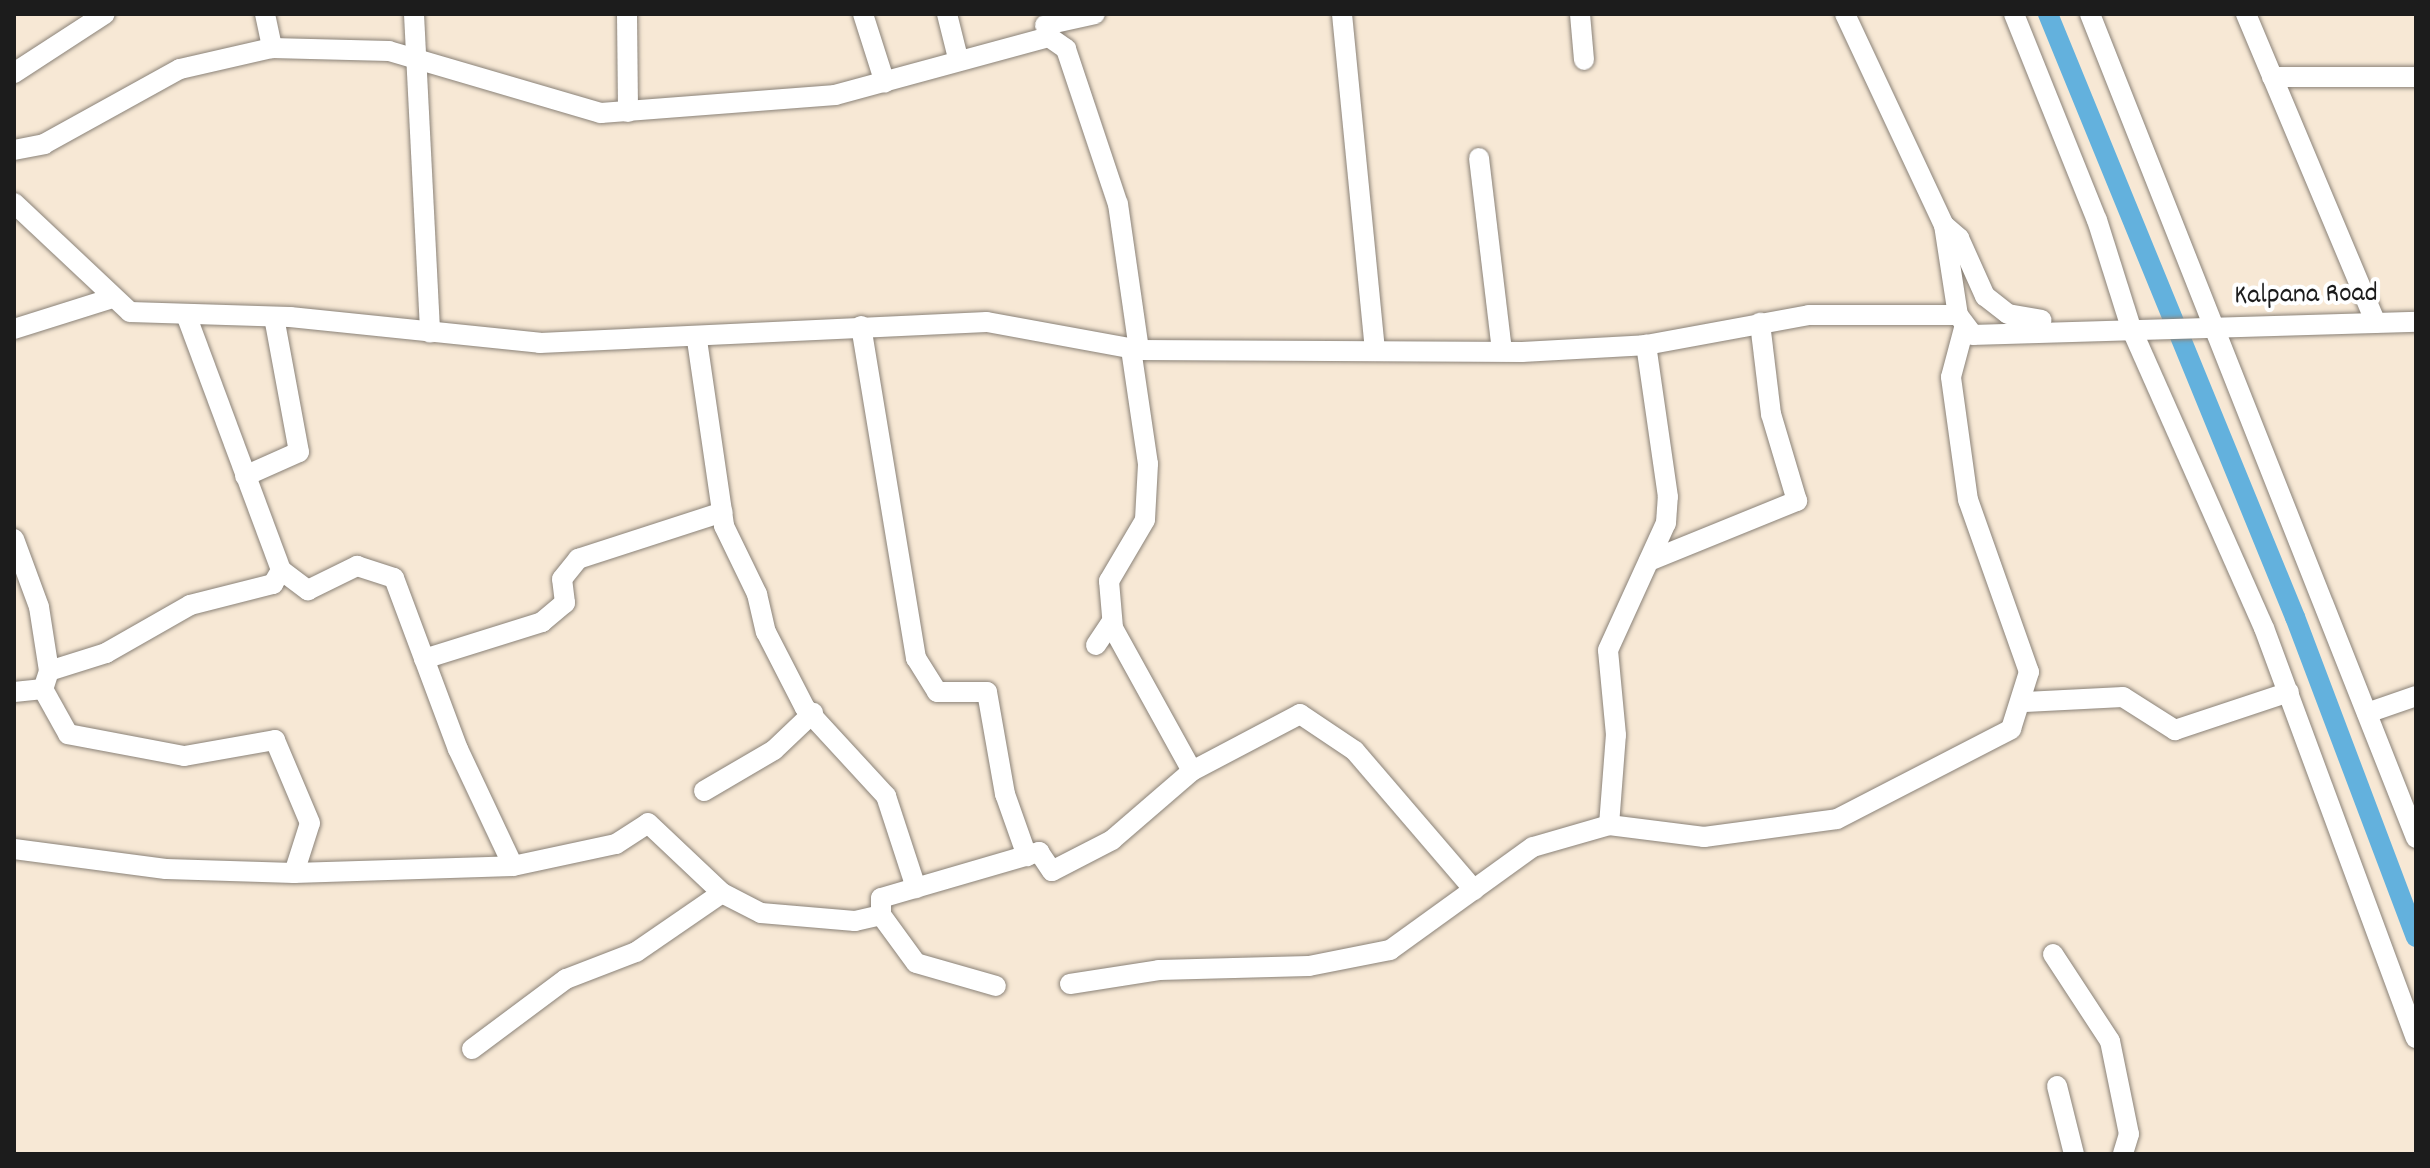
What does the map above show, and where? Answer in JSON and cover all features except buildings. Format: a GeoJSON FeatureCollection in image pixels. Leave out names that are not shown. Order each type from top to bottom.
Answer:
{"type":"FeatureCollection","features":[{"type":"Feature","properties":{"kind":"street"},"geometry":{"type":"LineString","coordinates":[[14,73],[105,14]]}},
{"type":"Feature","properties":{"kind":"street"},"geometry":{"type":"LineString","coordinates":[[265,14],[272,48]]}},
{"type":"Feature","properties":{"kind":"street"},"geometry":{"type":"LineString","coordinates":[[414,14],[413,58],[430,333]]}},
{"type":"Feature","properties":{"kind":"street"},"geometry":{"type":"LineString","coordinates":[[627,14],[628,112]]}},
{"type":"Feature","properties":{"kind":"street"},"geometry":{"type":"LineString","coordinates":[[863,14],[885,83]]}},
{"type":"Feature","properties":{"kind":"street"},"geometry":{"type":"LineString","coordinates":[[947,14],[958,58]]}},
{"type":"Feature","properties":{"kind":"street"},"geometry":{"type":"LineString","coordinates":[[14,150],[44,144],[180,69],[272,48],[413,58],[601,113],[628,112],[835,95],[885,83],[1045,25],[1095,14]]}},
{"type":"Feature","properties":{"kind":"street"},"geometry":{"type":"LineString","coordinates":[[1342,14],[1375,350]]}},
{"type":"Feature","properties":{"kind":"street"},"geometry":{"type":"LineString","coordinates":[[1580,14],[1584,60]]}},
{"type":"Feature","properties":{"kind":"street"},"geometry":{"type":"LineString","coordinates":[[1845,14],[1944,225],[1959,317],[1979,336],[2140,328]]}},
{"type":"Feature","properties":{"kind":"street"},"geometry":{"type":"LineString","coordinates":[[2014,14],[2289,692],[2416,1038]]}},
{"type":"Feature","properties":{"kind":"street"},"geometry":{"type":"LineString","coordinates":[[2090,14],[2206,326],[2416,838]]}},
{"type":"Feature","properties":{"kind":"street"},"geometry":{"type":"LineString","coordinates":[[2246,14],[2376,323]]}},
{"type":"Feature","properties":{"kind":"street"},"geometry":{"type":"LineString","coordinates":[[1045,25],[1066,49],[1118,204],[1148,464],[1145,520],[1109,581],[1112,621],[1126,660],[1192,771]]}},
{"type":"Feature","properties":{"kind":"street"},"geometry":{"type":"LineString","coordinates":[[2272,77],[2416,77]]}},
{"type":"Feature","properties":{"kind":"street"},"geometry":{"type":"LineString","coordinates":[[1479,158],[1502,351]]}},
{"type":"Feature","properties":{"kind":"street"},"geometry":{"type":"LineString","coordinates":[[14,203],[109,299],[130,312],[274,317],[540,343],[697,340],[861,326],[987,322],[1135,350],[1502,351],[1646,345],[1760,323],[1862,311],[1959,317]]}},
{"type":"Feature","properties":{"kind":"street"},"geometry":{"type":"LineString","coordinates":[[1944,225],[1959,238],[1985,296]]}},
{"type":"Feature","properties":{"kind":"street"},"geometry":{"type":"LineString","coordinates":[[1070,984],[1159,970],[1309,966],[1390,950],[1557,834],[1609,825],[1704,837],[1837,819],[2011,729],[2025,702],[2029,672],[1968,500],[1951,377],[1959,317],[1968,296],[1985,296],[2019,317],[2140,328]]}},
{"type":"Feature","properties":{"kind":"street"},"geometry":{"type":"LineString","coordinates":[[14,329],[109,299]]}},
{"type":"Feature","properties":{"kind":"street"},"geometry":{"type":"LineString","coordinates":[[186,315],[281,570],[308,590],[357,566],[394,578],[424,659],[513,866]]}},
{"type":"Feature","properties":{"kind":"street"},"geometry":{"type":"LineString","coordinates":[[245,476],[299,452],[274,317]]}},
{"type":"Feature","properties":{"kind":"street","name":"Kalpana Road"},"geometry":{"type":"LineString","coordinates":[[2140,328],[2416,322]]}},
{"type":"Feature","properties":{"kind":"street"},"geometry":{"type":"LineString","coordinates":[[1649,561],[1797,501],[1771,414],[1760,323]]}},
{"type":"Feature","properties":{"kind":"street"},"geometry":{"type":"LineString","coordinates":[[861,326],[916,658],[937,692],[987,692],[1005,794],[1027,856]]}},
{"type":"Feature","properties":{"kind":"street"},"geometry":{"type":"LineString","coordinates":[[697,340],[723,512],[766,632],[813,713],[886,796],[916,888]]}},
{"type":"Feature","properties":{"kind":"street"},"geometry":{"type":"LineString","coordinates":[[1609,825],[1616,735],[1608,650],[1649,561],[1668,497],[1646,345]]}},
{"type":"Feature","properties":{"kind":"street"},"geometry":{"type":"LineString","coordinates":[[424,659],[542,622],[565,603],[562,579],[578,559],[723,512]]}},
{"type":"Feature","properties":{"kind":"street"},"geometry":{"type":"LineString","coordinates":[[14,539],[39,607],[46,680],[68,734],[184,756],[275,740],[310,823],[294,873]]}},
{"type":"Feature","properties":{"kind":"street"},"geometry":{"type":"LineString","coordinates":[[14,692],[106,653],[190,605],[273,584],[281,570]]}},
{"type":"Feature","properties":{"kind":"street"},"geometry":{"type":"LineString","coordinates":[[1096,645],[1112,621]]}},
{"type":"Feature","properties":{"kind":"street"},"geometry":{"type":"LineString","coordinates":[[2025,702],[2123,697],[2175,730],[2289,692]]}},
{"type":"Feature","properties":{"kind":"street"},"geometry":{"type":"LineString","coordinates":[[2367,713],[2416,696]]}},
{"type":"Feature","properties":{"kind":"street"},"geometry":{"type":"LineString","coordinates":[[704,791],[774,750],[813,713]]}},
{"type":"Feature","properties":{"kind":"street"},"geometry":{"type":"LineString","coordinates":[[996,986],[916,963],[881,915],[881,898],[1039,852],[1052,871],[1112,840],[1192,771],[1300,714],[1355,751],[1474,890]]}},
{"type":"Feature","properties":{"kind":"street"},"geometry":{"type":"LineString","coordinates":[[14,849],[166,869],[294,873],[513,866],[616,844],[648,823],[722,893],[761,913],[813,920],[881,915]]}},
{"type":"Feature","properties":{"kind":"street"},"geometry":{"type":"LineString","coordinates":[[472,1049],[566,979],[663,937],[722,893]]}},
{"type":"Feature","properties":{"kind":"street"},"geometry":{"type":"LineString","coordinates":[[2063,967],[2110,1041],[2129,1134],[2123,1154]]}},
{"type":"Feature","properties":{"kind":"street"},"geometry":{"type":"LineString","coordinates":[[2057,1086],[2074,1154]]}},
{"type":"Feature","properties":{"kind":"waterway"},"geometry":{"type":"LineString","coordinates":[[2048,14],[2295,617],[2416,937]]}}]}
